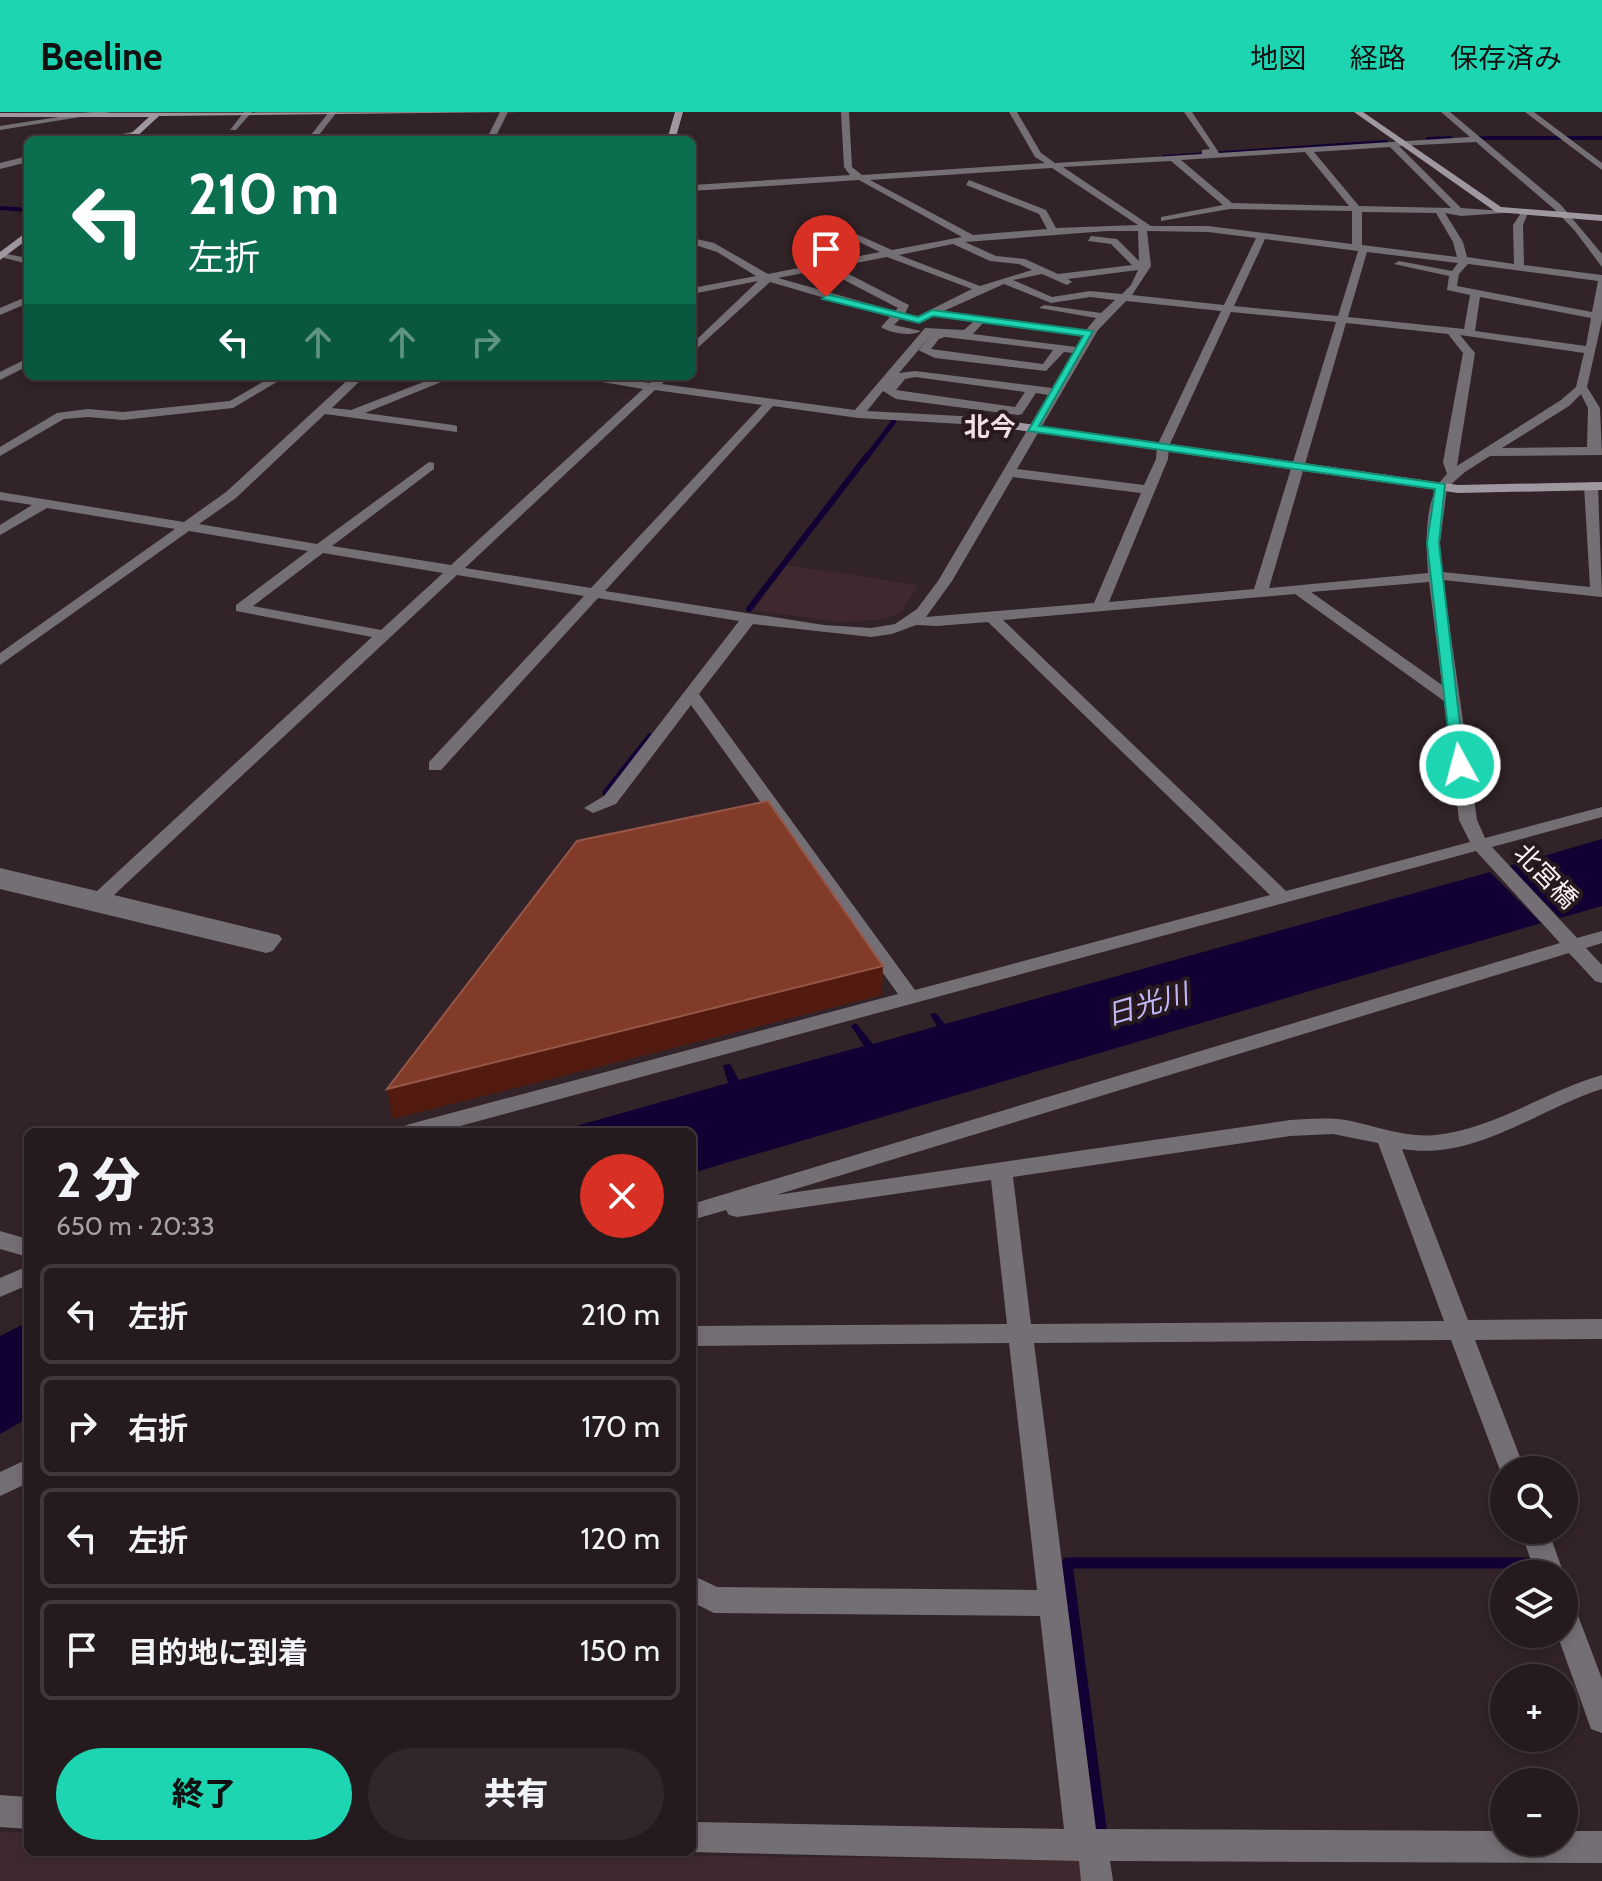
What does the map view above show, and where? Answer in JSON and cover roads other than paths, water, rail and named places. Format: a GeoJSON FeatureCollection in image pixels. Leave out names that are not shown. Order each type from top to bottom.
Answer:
{"type":"FeatureCollection","features":[{"type":"Feature","properties":{"kind":"main road"},"geometry":{"type":"LineString","coordinates":[[0,115],[516,112]]}},
{"type":"Feature","properties":{"kind":"main road"},"geometry":{"type":"LineString","coordinates":[[672,136],[679,112]]}},
{"type":"Feature","properties":{"kind":"main road"},"geometry":{"type":"LineString","coordinates":[[1358,112],[1396,143],[1499,210],[1602,218]]}},
{"type":"Feature","properties":{"kind":"main road"},"geometry":{"type":"LineString","coordinates":[[1372,112],[1518,210],[1518,213]]}},
{"type":"Feature","properties":{"kind":"main road"},"geometry":{"type":"LineString","coordinates":[[133,136],[158,113]]}},
{"type":"Feature","properties":{"kind":"main road"},"geometry":{"type":"LineString","coordinates":[[0,237],[24,236]]}},
{"type":"Feature","properties":{"kind":"main road"},"geometry":{"type":"LineString","coordinates":[[2,256],[24,238]]}},
{"type":"Feature","properties":{"kind":"main road"},"geometry":{"type":"LineString","coordinates":[[979,421],[1441,487],[1483,490],[1597,486]]}},
{"type":"Feature","properties":{"kind":"street"},"geometry":{"type":"LineString","coordinates":[[0,130],[107,112]]}},
{"type":"Feature","properties":{"kind":"street"},"geometry":{"type":"LineString","coordinates":[[314,136],[332,112]]}},
{"type":"Feature","properties":{"kind":"street"},"geometry":{"type":"LineString","coordinates":[[492,136],[504,112]]}},
{"type":"Feature","properties":{"kind":"street"},"geometry":{"type":"LineString","coordinates":[[845,112],[848,167],[856,176],[994,259],[1021,261],[1062,279],[1149,278]]}},
{"type":"Feature","properties":{"kind":"street"},"geometry":{"type":"LineString","coordinates":[[1013,112],[1034,151],[1142,227],[1149,278],[1138,300]]}},
{"type":"Feature","properties":{"kind":"street"},"geometry":{"type":"LineString","coordinates":[[1050,164],[1216,151],[1188,112]]}},
{"type":"Feature","properties":{"kind":"street"},"geometry":{"type":"LineString","coordinates":[[1445,112],[1566,216],[1600,255],[1602,264]]}},
{"type":"Feature","properties":{"kind":"street"},"geometry":{"type":"LineString","coordinates":[[1529,112],[1602,167]]}},
{"type":"Feature","properties":{"kind":"street"},"geometry":{"type":"LineString","coordinates":[[233,128],[247,113]]}},
{"type":"Feature","properties":{"kind":"street"},"geometry":{"type":"LineString","coordinates":[[0,130],[22,137]]}},
{"type":"Feature","properties":{"kind":"street"},"geometry":{"type":"LineString","coordinates":[[696,187],[1476,138]]}},
{"type":"Feature","properties":{"kind":"street"},"geometry":{"type":"LineString","coordinates":[[1396,143],[1461,213]]}},
{"type":"Feature","properties":{"kind":"street"},"geometry":{"type":"LineString","coordinates":[[1260,593],[1343,322],[1361,250],[1357,209],[1306,148]]}},
{"type":"Feature","properties":{"kind":"street"},"geometry":{"type":"LineString","coordinates":[[1172,157],[1230,206]]}},
{"type":"Feature","properties":{"kind":"street"},"geometry":{"type":"LineString","coordinates":[[0,158],[14,163]]}},
{"type":"Feature","properties":{"kind":"street"},"geometry":{"type":"LineString","coordinates":[[0,166],[24,160]]}},
{"type":"Feature","properties":{"kind":"street"},"geometry":{"type":"LineString","coordinates":[[969,183],[1043,212],[1053,231]]}},
{"type":"Feature","properties":{"kind":"street"},"geometry":{"type":"LineString","coordinates":[[1002,234],[1114,241],[1142,227],[1230,206],[1518,213],[1519,267]]}},
{"type":"Feature","properties":{"kind":"street"},"geometry":{"type":"LineString","coordinates":[[1100,607],[1149,490],[1163,446],[1228,310],[1258,234],[1254,207]]}},
{"type":"Feature","properties":{"kind":"street"},"geometry":{"type":"LineString","coordinates":[[1440,212],[1458,242],[1464,260]]}},
{"type":"Feature","properties":{"kind":"street"},"geometry":{"type":"LineString","coordinates":[[939,257],[1002,234],[1142,227],[1258,234],[1602,280],[1600,316],[1581,388],[1565,403],[1487,452],[1441,487],[1433,543],[1436,579],[1463,795],[1468,820],[1480,845]]}},
{"type":"Feature","properties":{"kind":"street"},"geometry":{"type":"LineString","coordinates":[[856,237],[889,254],[980,289]]}},
{"type":"Feature","properties":{"kind":"street"},"geometry":{"type":"LineString","coordinates":[[696,241],[740,260],[767,278],[919,320],[980,289],[1024,272],[1043,271]]}},
{"type":"Feature","properties":{"kind":"street"},"geometry":{"type":"LineString","coordinates":[[696,290],[954,241],[971,243]]}},
{"type":"Feature","properties":{"kind":"street"},"geometry":{"type":"LineString","coordinates":[[1114,241],[1149,278]]}},
{"type":"Feature","properties":{"kind":"street"},"geometry":{"type":"LineString","coordinates":[[1361,250],[1454,274]]}},
{"type":"Feature","properties":{"kind":"street"},"geometry":{"type":"LineString","coordinates":[[2,256],[24,260]]}},
{"type":"Feature","properties":{"kind":"street"},"geometry":{"type":"LineString","coordinates":[[1464,260],[1454,274],[1455,282],[1451,288],[1600,316]]}},
{"type":"Feature","properties":{"kind":"street"},"geometry":{"type":"LineString","coordinates":[[934,271],[951,265]]}},
{"type":"Feature","properties":{"kind":"street"},"geometry":{"type":"LineString","coordinates":[[825,266],[905,307],[886,327],[967,334],[980,320]]}},
{"type":"Feature","properties":{"kind":"street"},"geometry":{"type":"LineString","coordinates":[[696,346],[767,278]]}},
{"type":"Feature","properties":{"kind":"street"},"geometry":{"type":"LineString","coordinates":[[914,620],[945,581],[1032,428],[1090,334],[1103,316],[1149,278]]}},
{"type":"Feature","properties":{"kind":"street"},"geometry":{"type":"LineString","coordinates":[[1006,281],[1051,300],[1090,294],[1469,334],[1589,350]]}},
{"type":"Feature","properties":{"kind":"street"},"geometry":{"type":"LineString","coordinates":[[1469,334],[1475,293]]}},
{"type":"Feature","properties":{"kind":"street"},"geometry":{"type":"LineString","coordinates":[[0,301],[24,302]]}},
{"type":"Feature","properties":{"kind":"street"},"geometry":{"type":"LineString","coordinates":[[0,312],[24,302]]}},
{"type":"Feature","properties":{"kind":"street"},"geometry":{"type":"LineString","coordinates":[[1043,308],[1103,316]]}},
{"type":"Feature","properties":{"kind":"street"},"geometry":{"type":"LineString","coordinates":[[932,313],[1090,334]]}},
{"type":"Feature","properties":{"kind":"street"},"geometry":{"type":"LineString","coordinates":[[858,414],[927,332]]}},
{"type":"Feature","properties":{"kind":"street"},"geometry":{"type":"LineString","coordinates":[[1453,333],[1469,353],[1449,462],[1454,475]]}},
{"type":"Feature","properties":{"kind":"street"},"geometry":{"type":"LineString","coordinates":[[1061,348],[1046,368],[935,355],[924,350],[935,337],[945,334],[1061,348],[1079,351]]}},
{"type":"Feature","properties":{"kind":"street"},"geometry":{"type":"LineString","coordinates":[[0,377],[24,363]]}},
{"type":"Feature","properties":{"kind":"street"},"geometry":{"type":"LineString","coordinates":[[0,367],[14,369]]}},
{"type":"Feature","properties":{"kind":"street"},"geometry":{"type":"LineString","coordinates":[[1033,389],[1018,411],[896,395],[889,391],[901,376],[915,374],[1033,389],[1054,392]]}},
{"type":"Feature","properties":{"kind":"street"},"geometry":{"type":"LineString","coordinates":[[0,452],[61,416],[88,413],[123,416],[233,404],[274,380]]}},
{"type":"Feature","properties":{"kind":"street"},"geometry":{"type":"LineString","coordinates":[[0,660],[257,474],[355,380]]}},
{"type":"Feature","properties":{"kind":"street"},"geometry":{"type":"LineString","coordinates":[[352,413],[436,380]]}},
{"type":"Feature","properties":{"kind":"street"},"geometry":{"type":"LineString","coordinates":[[602,380],[858,414],[979,421]]}},
{"type":"Feature","properties":{"kind":"street"},"geometry":{"type":"LineString","coordinates":[[97,901],[660,380]]}},
{"type":"Feature","properties":{"kind":"street"},"geometry":{"type":"LineString","coordinates":[[1487,452],[1597,451],[1592,397],[1581,388]]}},
{"type":"Feature","properties":{"kind":"street"},"geometry":{"type":"LineString","coordinates":[[435,766],[770,403]]}},
{"type":"Feature","properties":{"kind":"street"},"geometry":{"type":"LineString","coordinates":[[323,410],[453,429]]}},
{"type":"Feature","properties":{"kind":"street"},"geometry":{"type":"LineString","coordinates":[[383,635],[241,608],[429,466]]}},
{"type":"Feature","properties":{"kind":"street"},"geometry":{"type":"LineString","coordinates":[[1007,472],[1149,490]]}},
{"type":"Feature","properties":{"kind":"street"},"geometry":{"type":"LineString","coordinates":[[0,496],[749,619],[861,631],[884,630],[914,620],[993,619],[1436,579],[1600,593],[1597,486]]}},
{"type":"Feature","properties":{"kind":"street"},"geometry":{"type":"LineString","coordinates":[[0,531],[45,503]]}},
{"type":"Feature","properties":{"kind":"street"},"geometry":{"type":"LineString","coordinates":[[993,619],[1100,607],[1301,592],[1451,699]]}},
{"type":"Feature","properties":{"kind":"street"},"geometry":{"type":"LineString","coordinates":[[593,808],[610,800],[749,619]]}},
{"type":"Feature","properties":{"kind":"street"},"geometry":{"type":"LineString","coordinates":[[993,619],[1282,897]]}},
{"type":"Feature","properties":{"kind":"street"},"geometry":{"type":"LineString","coordinates":[[691,694],[911,998]]}},
{"type":"Feature","properties":{"kind":"street"},"geometry":{"type":"LineString","coordinates":[[425,1128],[1602,812]]}},
{"type":"Feature","properties":{"kind":"street","name":"北宮橋"},"geometry":{"type":"LineString","coordinates":[[1480,845],[1602,977]]}},
{"type":"Feature","properties":{"kind":"street"},"geometry":{"type":"LineString","coordinates":[[0,873],[97,901],[266,947],[272,939],[97,901],[0,883]]}},
{"type":"Feature","properties":{"kind":"street"},"geometry":{"type":"LineString","coordinates":[[696,1211],[1602,937]]}},
{"type":"Feature","properties":{"kind":"street"},"geometry":{"type":"LineString","coordinates":[[715,1205],[732,1210],[1317,1126],[1433,1143],[1452,1140],[1602,1082]]}},
{"type":"Feature","properties":{"kind":"street"},"geometry":{"type":"LineString","coordinates":[[1387,1138],[1507,1456]]}},
{"type":"Feature","properties":{"kind":"street"},"geometry":{"type":"LineString","coordinates":[[1001,1172],[1080,1833],[1094,1856],[1097,1881]]}},
{"type":"Feature","properties":{"kind":"street"},"geometry":{"type":"LineString","coordinates":[[0,1240],[24,1247]]}},
{"type":"Feature","properties":{"kind":"street"},"geometry":{"type":"LineString","coordinates":[[0,1288],[24,1277]]}},
{"type":"Feature","properties":{"kind":"street"},"geometry":{"type":"LineString","coordinates":[[696,1336],[1602,1329]]}},
{"type":"Feature","properties":{"kind":"street"},"geometry":{"type":"LineString","coordinates":[[0,1485],[24,1472]]}},
{"type":"Feature","properties":{"kind":"street"},"geometry":{"type":"LineString","coordinates":[[696,1590],[714,1600],[1054,1603]]}},
{"type":"Feature","properties":{"kind":"street"},"geometry":{"type":"LineString","coordinates":[[1576,1648],[1602,1719]]}},
{"type":"Feature","properties":{"kind":"street"},"geometry":{"type":"LineString","coordinates":[[0,1811],[24,1813]]}},
{"type":"Feature","properties":{"kind":"street"},"geometry":{"type":"LineString","coordinates":[[696,1838],[1087,1845],[1602,1847]]}},
{"type":"Feature","properties":{"kind":"water"},"geometry":{"type":"Polygon","coordinates":[[[1602,839],[1602,906],[1560,918],[1509,866],[1602,839]]]}},
{"type":"Feature","properties":{"kind":"water","name":"日光川"},"geometry":{"type":"Polygon","coordinates":[[[1490,872],[1541,923],[696,1172],[696,1128],[569,1128],[728,1083],[723,1065],[730,1064],[739,1080],[864,1046],[851,1026],[856,1023],[873,1044],[937,1026],[930,1014],[936,1013],[945,1024],[1490,872]]]}},
{"type":"Feature","properties":{"kind":"water"},"geometry":{"type":"Polygon","coordinates":[[[24,1324],[24,1420],[0,1434],[0,1336],[24,1324]]]}},
{"type":"Feature","properties":{"kind":"waterway"},"geometry":{"type":"LineString","coordinates":[[1428,139],[1451,138]]}},
{"type":"Feature","properties":{"kind":"waterway"},"geometry":{"type":"LineString","coordinates":[[1473,138],[1602,138]]}},
{"type":"Feature","properties":{"kind":"waterway"},"geometry":{"type":"LineString","coordinates":[[1164,157],[1386,142]]}},
{"type":"Feature","properties":{"kind":"waterway"},"geometry":{"type":"LineString","coordinates":[[0,208],[24,210]]}},
{"type":"Feature","properties":{"kind":"waterway"},"geometry":{"type":"LineString","coordinates":[[866,458],[894,421]]}},
{"type":"Feature","properties":{"kind":"waterway"},"geometry":{"type":"LineString","coordinates":[[749,609],[867,456]]}},
{"type":"Feature","properties":{"kind":"waterway"},"geometry":{"type":"LineString","coordinates":[[606,793],[650,737]]}},
{"type":"Feature","properties":{"kind":"waterway"},"geometry":{"type":"LineString","coordinates":[[1101,1828],[1067,1563],[1490,1563]]}},
{"type":"Feature","properties":{"kind":"district","name":"北今"},"geometry":{"type":"Point","coordinates":[990,427]}}]}
